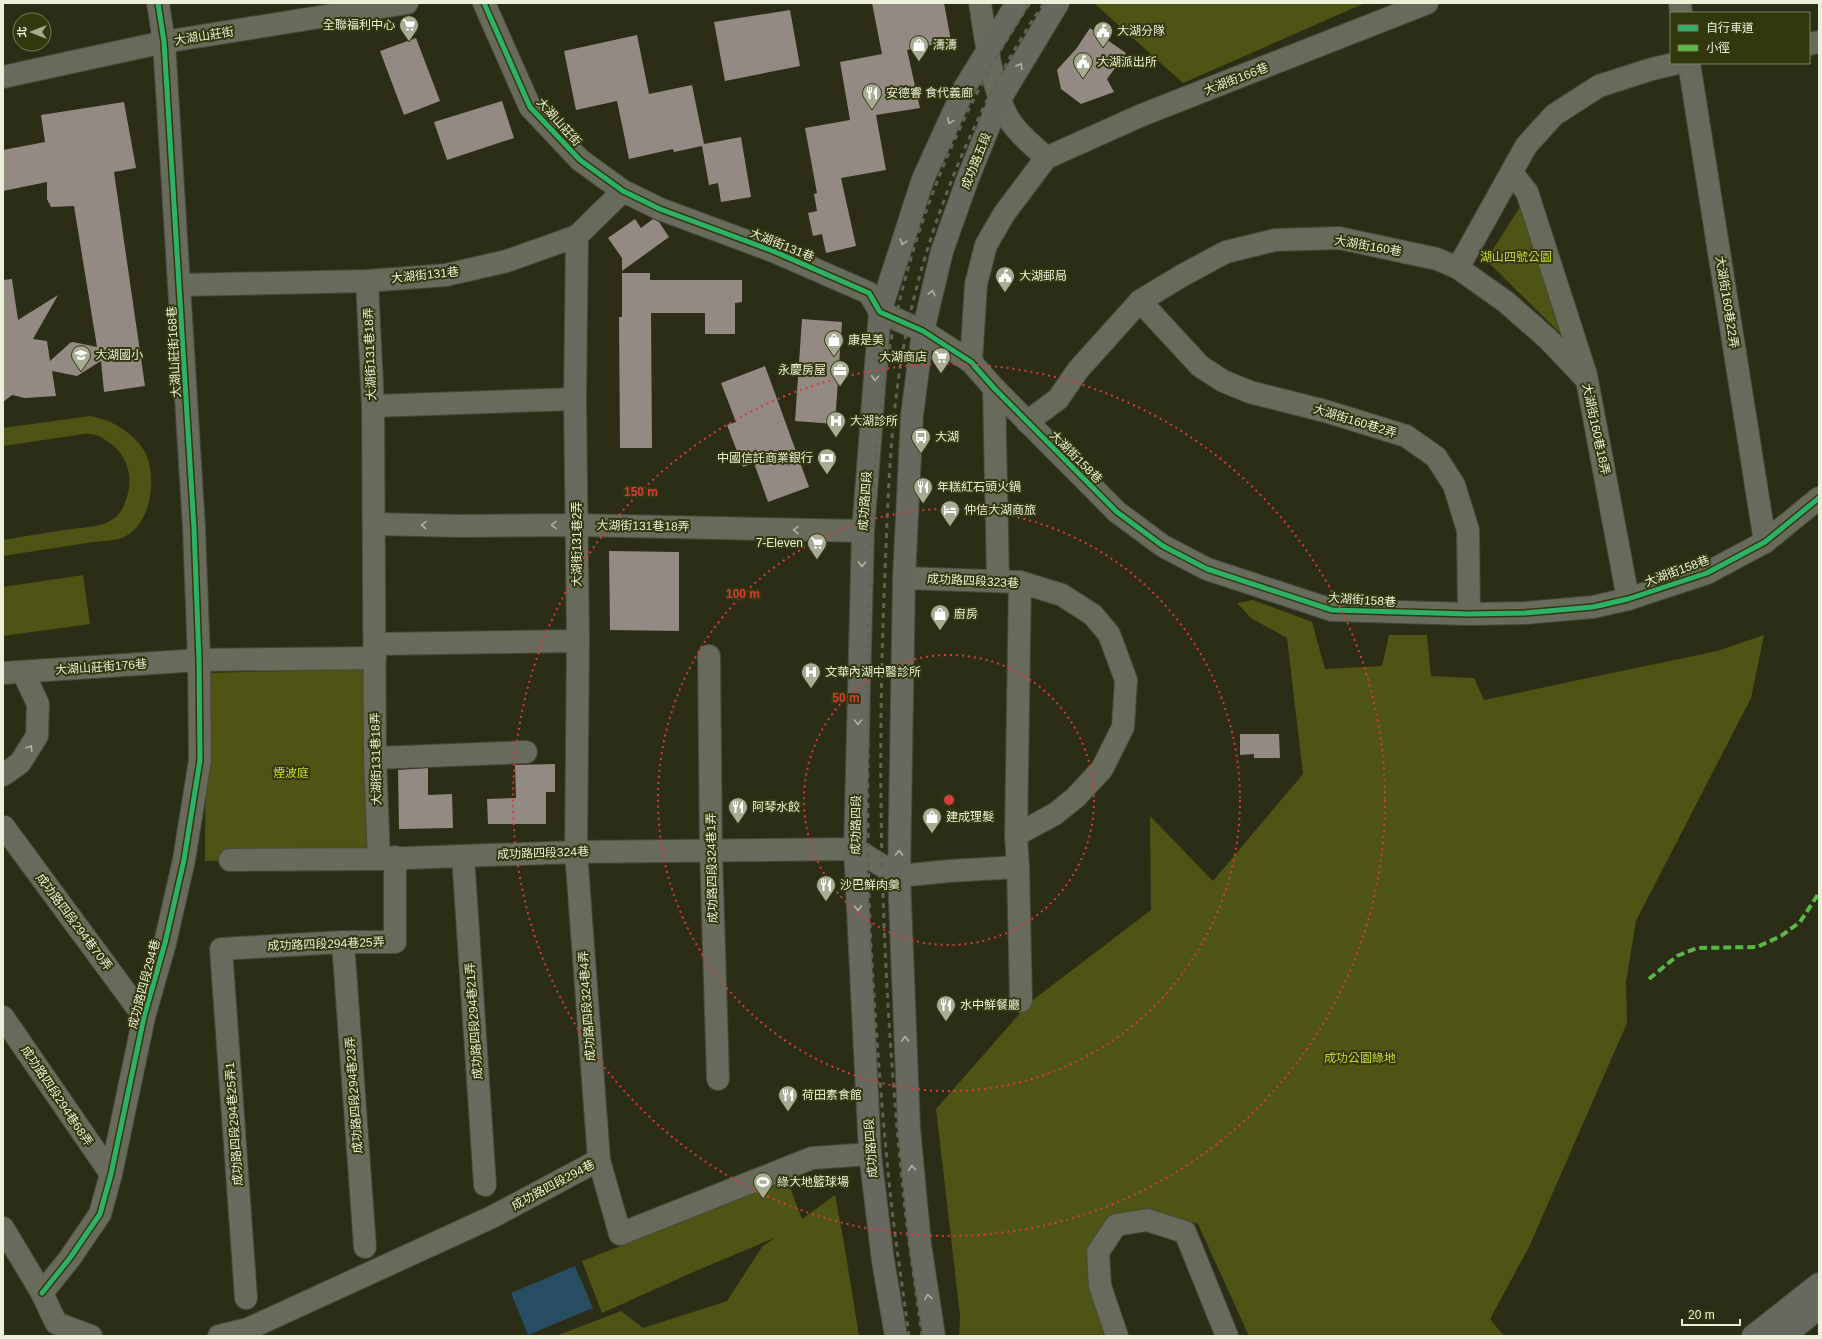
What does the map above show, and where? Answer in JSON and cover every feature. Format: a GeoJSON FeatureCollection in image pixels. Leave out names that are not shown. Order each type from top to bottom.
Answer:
{"type":"FeatureCollection","features":[{"type":"Feature","properties":{"kind":"main road"},"geometry":{"type":"LineString","coordinates":[[880,312],[924,179],[965,87],[987,49],[1017,3]]}},
{"type":"Feature","properties":{"kind":"main road","name":"成功路五段"},"geometry":{"type":"LineString","coordinates":[[923,331],[942,251],[968,178],[1000,99],[1058,3]]}},
{"type":"Feature","properties":{"kind":"main road","name":"成功路四段"},"geometry":{"type":"LineString","coordinates":[[880,312],[863,531],[855,849],[870,1154],[883,1261],[896,1336]]}},
{"type":"Feature","properties":{"kind":"main road"},"geometry":{"type":"LineString","coordinates":[[923,331],[912,416],[904,578],[899,876],[909,1128],[920,1244],[934,1336]]}},
{"type":"Feature","properties":{"kind":"main road"},"geometry":{"type":"LineString","coordinates":[[1794,1326],[1819,1284]]}},
{"type":"Feature","properties":{"kind":"main road"},"geometry":{"type":"LineString","coordinates":[[1754,1336],[1794,1326],[1819,1308]]}},
{"type":"Feature","properties":{"kind":"street","name":"大湖山莊街168巷"},"geometry":{"type":"LineString","coordinates":[[158,3],[164,42],[180,286],[194,528],[198,660]]}},
{"type":"Feature","properties":{"kind":"street","name":"大湖山莊街"},"geometry":{"type":"LineString","coordinates":[[3,77],[164,42],[407,3]]}},
{"type":"Feature","properties":{"kind":"street","name":"大湖山莊街"},"geometry":{"type":"LineString","coordinates":[[484,3],[530,107],[580,160],[623,191]]}},
{"type":"Feature","properties":{"kind":"street"},"geometry":{"type":"LineString","coordinates":[[970,362],[976,284],[986,245],[1004,214],[1046,158],[1012,125],[1000,99],[987,49],[980,3]]}},
{"type":"Feature","properties":{"kind":"street","name":"大湖街166巷"},"geometry":{"type":"LineString","coordinates":[[1046,158],[1142,115],[1427,3]]}},
{"type":"Feature","properties":{"kind":"street"},"geometry":{"type":"LineString","coordinates":[[1458,268],[1526,146],[1554,115],[1599,86],[1652,69],[1674,64]]}},
{"type":"Feature","properties":{"kind":"street","name":"大湖街160巷22弄"},"geometry":{"type":"LineString","coordinates":[[1689,64],[1765,542]]}},
{"type":"Feature","properties":{"kind":"street"},"geometry":{"type":"LineString","coordinates":[[1512,173],[1527,192],[1588,380]]}},
{"type":"Feature","properties":{"kind":"street","name":"大湖街131巷"},"geometry":{"type":"LineString","coordinates":[[180,286],[367,281],[446,276],[507,261],[577,236],[623,191],[660,209],[773,251],[869,292],[880,312]]}},
{"type":"Feature","properties":{"kind":"street","name":"大湖街131巷2弄"},"geometry":{"type":"LineString","coordinates":[[576,852],[578,641],[575,399],[577,236]]}},
{"type":"Feature","properties":{"kind":"street","name":"大湖街160巷"},"geometry":{"type":"LineString","coordinates":[[1027,422],[1058,399],[1078,370],[1140,301],[1183,275],[1226,252],[1275,240],[1339,238],[1437,259],[1458,268]]}},
{"type":"Feature","properties":{"kind":"street","name":"大湖街160巷18弄"},"geometry":{"type":"LineString","coordinates":[[1458,268],[1506,302],[1548,339],[1588,380],[1628,599]]}},
{"type":"Feature","properties":{"kind":"street","name":"大湖街131巷18弄"},"geometry":{"type":"LineString","coordinates":[[367,281],[373,406],[376,758],[387,858]]}},
{"type":"Feature","properties":{"kind":"street","name":"大湖街160巷2弄"},"geometry":{"type":"LineString","coordinates":[[1140,301],[1200,366],[1223,381],[1250,392],[1325,411],[1406,436],[1436,457],[1454,485],[1468,530],[1469,614]]}},
{"type":"Feature","properties":{"kind":"street"},"geometry":{"type":"LineString","coordinates":[[880,312],[923,331]]}},
{"type":"Feature","properties":{"kind":"street","name":"大湖街158巷"},"geometry":{"type":"LineString","coordinates":[[923,331],[970,362],[1027,422],[1117,512],[1163,546],[1207,569],[1332,610],[1469,614],[1525,613],[1593,608],[1628,599],[1707,573],[1765,542],[1819,498]]}},
{"type":"Feature","properties":{"kind":"street"},"geometry":{"type":"LineString","coordinates":[[994,388],[998,580]]}},
{"type":"Feature","properties":{"kind":"street"},"geometry":{"type":"LineString","coordinates":[[373,406],[575,399]]}},
{"type":"Feature","properties":{"kind":"street","name":"大湖街131巷18弄"},"geometry":{"type":"LineString","coordinates":[[374,524],[461,526],[577,525],[863,531]]}},
{"type":"Feature","properties":{"kind":"street","name":"成功路四段323巷"},"geometry":{"type":"LineString","coordinates":[[904,578],[998,580],[1020,582],[1062,595],[1093,614],[1109,634],[1126,680],[1123,727],[1102,769],[1075,798],[1055,814],[1016,835]]}},
{"type":"Feature","properties":{"kind":"street"},"geometry":{"type":"LineString","coordinates":[[1020,582],[1016,835],[1021,1001]]}},
{"type":"Feature","properties":{"kind":"street"},"geometry":{"type":"LineString","coordinates":[[198,660],[578,641]]}},
{"type":"Feature","properties":{"kind":"street","name":"成功路四段324巷1弄"},"geometry":{"type":"LineString","coordinates":[[709,656],[711,850],[718,1079]]}},
{"type":"Feature","properties":{"kind":"street","name":"大湖山莊街176巷"},"geometry":{"type":"LineString","coordinates":[[13,673],[198,660]]}},
{"type":"Feature","properties":{"kind":"street","name":"成功路四段294巷"},"geometry":{"type":"LineString","coordinates":[[42,1293],[70,1258],[100,1214],[110,1174],[144,1017],[165,943],[184,860],[200,760],[198,660]]}},
{"type":"Feature","properties":{"kind":"street"},"geometry":{"type":"LineString","coordinates":[[3,775],[20,763],[37,736],[38,704],[13,673]]}},
{"type":"Feature","properties":{"kind":"street"},"geometry":{"type":"LineString","coordinates":[[376,758],[526,752]]}},
{"type":"Feature","properties":{"kind":"street","name":"成功路四段294巷70弄"},"geometry":{"type":"LineString","coordinates":[[4,827],[144,1017]]}},
{"type":"Feature","properties":{"kind":"street"},"geometry":{"type":"LineString","coordinates":[[855,849],[899,876],[949,871],[1018,867]]}},
{"type":"Feature","properties":{"kind":"street","name":"成功路四段324巷"},"geometry":{"type":"LineString","coordinates":[[230,860],[387,858],[576,852],[855,849]]}},
{"type":"Feature","properties":{"kind":"street","name":"成功路四段324巷4弄"},"geometry":{"type":"LineString","coordinates":[[576,852],[598,1160]]}},
{"type":"Feature","properties":{"kind":"street","name":"成功路四段294巷21弄"},"geometry":{"type":"LineString","coordinates":[[463,856],[485,1186]]}},
{"type":"Feature","properties":{"kind":"street","name":"成功路四段294巷25弄"},"geometry":{"type":"LineString","coordinates":[[221,950],[343,942],[394,942],[387,858]]}},
{"type":"Feature","properties":{"kind":"street","name":"成功路四段294巷23弄"},"geometry":{"type":"LineString","coordinates":[[343,942],[364,1247]]}},
{"type":"Feature","properties":{"kind":"street","name":"成功路四段294巷25弄1"},"geometry":{"type":"LineString","coordinates":[[221,950],[246,1298]]}},
{"type":"Feature","properties":{"kind":"street","name":"成功路四段294巷68弄"},"geometry":{"type":"LineString","coordinates":[[3,1018],[110,1174]]}},
{"type":"Feature","properties":{"kind":"street","name":"成功路四段294巷"},"geometry":{"type":"LineString","coordinates":[[219,1336],[248,1329],[492,1217],[598,1160],[620,1234],[812,1158],[870,1154]]}},
{"type":"Feature","properties":{"kind":"street"},"geometry":{"type":"LineString","coordinates":[[1117,1336],[1100,1286],[1098,1252],[1116,1225],[1147,1220],[1185,1232],[1228,1336]]}},
{"type":"Feature","properties":{"kind":"street"},"geometry":{"type":"LineString","coordinates":[[3,1228],[42,1293],[55,1330],[91,1336]]}},
{"type":"Feature","properties":{"kind":"green space"},"geometry":{"type":"Polygon","coordinates":[[[1097,3],[1365,3],[1183,83],[1096,5],[1097,3]]]}},
{"type":"Feature","properties":{"kind":"green space","name":"湖山四號公園"},"geometry":{"type":"Polygon","coordinates":[[[1520,207],[1530,222],[1561,334],[1486,260],[1520,207]]]}},
{"type":"Feature","properties":{"kind":"green space"},"geometry":{"type":"Polygon","coordinates":[[[90,416],[106,420],[122,429],[136,440],[146,454],[151,476],[151,488],[150,500],[141,521],[134,530],[126,536],[118,539],[3,556],[3,540],[99,525],[109,522],[118,516],[128,493],[128,468],[125,460],[114,446],[102,438],[93,434],[84,434],[3,446],[3,428],[90,416]]]}},
{"type":"Feature","properties":{"kind":"green space"},"geometry":{"type":"Polygon","coordinates":[[[83,575],[90,624],[3,636],[3,587],[83,575]]]}},
{"type":"Feature","properties":{"kind":"green space","name":"成功公園綠地"},"geometry":{"type":"Polygon","coordinates":[[[1253,600],[1312,622],[1325,669],[1382,666],[1389,635],[1427,635],[1431,676],[1474,678],[1484,700],[1717,651],[1764,635],[1751,698],[1636,921],[1626,982],[1627,1023],[1529,1247],[1490,1319],[1504,1336],[1249,1336],[1198,1224],[1146,1208],[1110,1217],[1087,1257],[1108,1336],[959,1336],[960,1315],[936,1109],[1029,1003],[1151,910],[1150,816],[1213,881],[1303,774],[1287,638],[1251,618],[1237,603],[1253,600]]]}},
{"type":"Feature","properties":{"kind":"green space","name":"煙波庭"},"geometry":{"type":"Polygon","coordinates":[[[375,669],[379,859],[205,861],[206,673],[375,669]]]}},
{"type":"Feature","properties":{"kind":"green space"},"geometry":{"type":"Polygon","coordinates":[[[785,1174],[802,1219],[835,1195],[859,1336],[556,1336],[621,1311],[643,1328],[727,1301],[762,1247],[774,1238],[602,1313],[582,1261],[677,1224],[785,1174]]]}},
{"type":"Feature","properties":{"kind":"water"},"geometry":{"type":"Polygon","coordinates":[[[575,1266],[593,1308],[528,1335],[511,1293],[575,1266]]]}},
{"type":"Feature","properties":{"kind":"building"},"geometry":{"type":"Polygon","coordinates":[[[872,3],[944,3],[951,41],[907,50],[920,108],[876,115],[886,170],[841,178],[856,246],[826,253],[822,234],[813,236],[808,213],[817,211],[814,194],[817,193],[805,128],[850,120],[840,62],[882,54],[872,3]]]}},
{"type":"Feature","properties":{"kind":"building"},"geometry":{"type":"Polygon","coordinates":[[[790,10],[800,66],[725,81],[714,22],[790,10]]]}},
{"type":"Feature","properties":{"kind":"building","name":"大湖派出所"},"geometry":{"type":"Polygon","coordinates":[[[1090,28],[1126,53],[1107,79],[1114,92],[1081,104],[1061,89],[1057,70],[1076,49],[1090,28]]]}},
{"type":"Feature","properties":{"kind":"building"},"geometry":{"type":"Polygon","coordinates":[[[637,35],[649,94],[692,85],[704,144],[741,137],[751,197],[721,202],[718,183],[709,185],[702,146],[674,152],[673,149],[629,159],[617,101],[576,110],[564,51],[637,35]]]}},
{"type":"Feature","properties":{"kind":"building"},"geometry":{"type":"Polygon","coordinates":[[[416,38],[440,101],[404,115],[380,51],[416,38]]]}},
{"type":"Feature","properties":{"kind":"building"},"geometry":{"type":"Polygon","coordinates":[[[502,101],[514,138],[447,160],[434,122],[502,101]]]}},
{"type":"Feature","properties":{"kind":"building"},"geometry":{"type":"Polygon","coordinates":[[[124,102],[136,168],[114,172],[145,386],[104,392],[101,361],[77,376],[52,371],[56,396],[25,398],[12,395],[3,402],[3,280],[12,279],[18,320],[58,295],[33,339],[47,341],[50,361],[73,342],[97,347],[74,206],[51,207],[47,199],[47,182],[3,191],[3,150],[45,142],[41,115],[124,102]]]}},
{"type":"Feature","properties":{"kind":"building"},"geometry":{"type":"Polygon","coordinates":[[[635,219],[641,228],[653,219],[659,222],[669,237],[622,271],[622,258],[608,238],[635,219]]]}},
{"type":"Feature","properties":{"kind":"building"},"geometry":{"type":"Polygon","coordinates":[[[622,273],[650,273],[650,280],[742,280],[742,302],[735,303],[735,334],[705,334],[705,313],[651,313],[652,448],[620,448],[619,317],[622,317],[622,273]]]}},
{"type":"Feature","properties":{"kind":"building"},"geometry":{"type":"Polygon","coordinates":[[[802,319],[842,322],[835,424],[795,421],[802,319]]]}},
{"type":"Feature","properties":{"kind":"building"},"geometry":{"type":"Polygon","coordinates":[[[765,366],[809,487],[768,502],[754,463],[743,467],[727,425],[736,422],[721,383],[765,366]]]}},
{"type":"Feature","properties":{"kind":"building"},"geometry":{"type":"Polygon","coordinates":[[[609,551],[679,552],[679,631],[610,630],[609,551]]]}},
{"type":"Feature","properties":{"kind":"building"},"geometry":{"type":"Polygon","coordinates":[[[1240,734],[1279,734],[1280,758],[1254,758],[1254,754],[1240,755],[1240,734]]]}},
{"type":"Feature","properties":{"kind":"building"},"geometry":{"type":"Polygon","coordinates":[[[555,764],[555,792],[546,792],[546,824],[488,824],[487,799],[516,798],[515,765],[555,764]]]}},
{"type":"Feature","properties":{"kind":"building"},"geometry":{"type":"Polygon","coordinates":[[[428,768],[428,795],[452,794],[453,828],[399,829],[398,770],[428,768]]]}},
{"type":"Feature","properties":{"kind":"railway"},"geometry":{"type":"LineString","coordinates":[[909,1336],[893,1217],[885,1137],[871,947],[868,857],[869,630],[871,552],[878,436],[890,346],[901,294],[916,242],[933,192],[953,142],[976,94],[1030,3]]}},
{"type":"Feature","properties":{"kind":"railway"},"geometry":{"type":"LineString","coordinates":[[922,1336],[906,1217],[897,1125],[886,974],[883,899],[881,823],[882,672],[888,494],[893,425],[908,324],[930,241],[945,199],[979,116],[999,77],[1044,3]]}},
{"type":"Feature","properties":{"kind":"marked path"},"geometry":{"type":"LineString","coordinates":[[1649,979],[1677,956],[1697,948],[1757,947],[1781,936],[1800,922],[1819,893]]}},
{"type":"Feature","properties":{"kind":"cycle path"},"geometry":{"type":"LineString","coordinates":[[42,1293],[70,1258],[100,1214],[111,1174],[144,1017],[165,943],[184,860],[200,760],[199,660],[194,528],[164,42],[158,3]]}},
{"type":"Feature","properties":{"kind":"cycle path"},"geometry":{"type":"LineString","coordinates":[[484,3],[530,107],[580,160],[623,191],[660,209],[773,251],[869,293],[880,312],[923,331],[971,362],[994,388],[1117,512],[1163,546],[1207,569],[1332,610],[1469,614],[1525,613],[1593,607],[1628,599],[1707,573],[1765,542],[1819,498]]}},
{"type":"Feature","properties":{"kind":"place","name":"全聯福利中心"},"geometry":{"type":"Point","coordinates":[409,42]}},
{"type":"Feature","properties":{"kind":"place","name":"大湖分隊"},"geometry":{"type":"Point","coordinates":[1103,48]}},
{"type":"Feature","properties":{"kind":"place","name":"濤濤"},"geometry":{"type":"Point","coordinates":[919,62]}},
{"type":"Feature","properties":{"kind":"place","name":"大湖派出所"},"geometry":{"type":"Point","coordinates":[1083,79]}},
{"type":"Feature","properties":{"kind":"place","name":"安德睿 食代義廊"},"geometry":{"type":"Point","coordinates":[872,110]}},
{"type":"Feature","properties":{"kind":"place","name":"大湖郵局"},"geometry":{"type":"Point","coordinates":[1005,293]}},
{"type":"Feature","properties":{"kind":"place","name":"康是美"},"geometry":{"type":"Point","coordinates":[834,357]}},
{"type":"Feature","properties":{"kind":"place","name":"大湖國小"},"geometry":{"type":"Point","coordinates":[81,372]}},
{"type":"Feature","properties":{"kind":"place","name":"大湖商店"},"geometry":{"type":"Point","coordinates":[941,374]}},
{"type":"Feature","properties":{"kind":"place","name":"永慶房屋"},"geometry":{"type":"Point","coordinates":[840,387]}},
{"type":"Feature","properties":{"kind":"place","name":"大湖診所"},"geometry":{"type":"Point","coordinates":[836,438]}},
{"type":"Feature","properties":{"kind":"place","name":"大湖"},"geometry":{"type":"Point","coordinates":[921,454]}},
{"type":"Feature","properties":{"kind":"place","name":"中國信託商業銀行"},"geometry":{"type":"Point","coordinates":[827,475]}},
{"type":"Feature","properties":{"kind":"place","name":"年糕紅石頭火鍋"},"geometry":{"type":"Point","coordinates":[923,504]}},
{"type":"Feature","properties":{"kind":"place","name":"仲信大湖商旅"},"geometry":{"type":"Point","coordinates":[950,527]}},
{"type":"Feature","properties":{"kind":"place","name":"7-Eleven"},"geometry":{"type":"Point","coordinates":[817,560]}},
{"type":"Feature","properties":{"kind":"place","name":"廚房"},"geometry":{"type":"Point","coordinates":[940,631]}},
{"type":"Feature","properties":{"kind":"place","name":"文華內湖中醫診所"},"geometry":{"type":"Point","coordinates":[811,689]}},
{"type":"Feature","properties":{"kind":"place","name":"阿琴水餃"},"geometry":{"type":"Point","coordinates":[738,824]}},
{"type":"Feature","properties":{"kind":"place","name":"建成理髮"},"geometry":{"type":"Point","coordinates":[932,834]}},
{"type":"Feature","properties":{"kind":"place","name":"沙巴鮮肉羹"},"geometry":{"type":"Point","coordinates":[826,902]}},
{"type":"Feature","properties":{"kind":"place","name":"水中鮮餐廳"},"geometry":{"type":"Point","coordinates":[946,1022]}},
{"type":"Feature","properties":{"kind":"place","name":"荷田素食館"},"geometry":{"type":"Point","coordinates":[788,1112]}},
{"type":"Feature","properties":{"kind":"place","name":"綠大地籃球場"},"geometry":{"type":"Point","coordinates":[763,1199]}}]}
